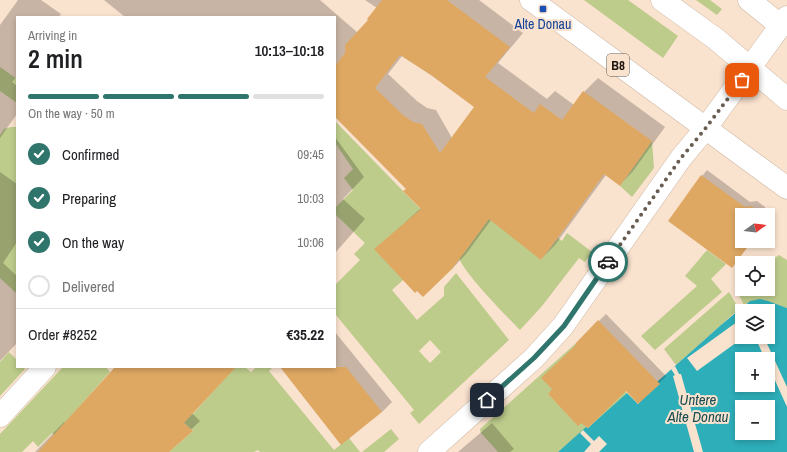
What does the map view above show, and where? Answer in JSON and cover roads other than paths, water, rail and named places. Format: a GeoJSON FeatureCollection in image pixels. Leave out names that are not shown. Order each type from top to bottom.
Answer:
{"type":"FeatureCollection","features":[{"type":"Feature","properties":{"kind":"main road","name":"B8"},"geometry":{"type":"LineString","coordinates":[[531,0],[787,188]]}},
{"type":"Feature","properties":{"kind":"main road"},"geometry":{"type":"LineString","coordinates":[[662,0],[716,39],[751,67],[787,99]]}},
{"type":"Feature","properties":{"kind":"main road"},"geometry":{"type":"LineString","coordinates":[[429,452],[534,358],[564,326],[681,158],[705,129],[784,22],[749,0]]}},
{"type":"Feature","properties":{"kind":"main road"},"geometry":{"type":"LineString","coordinates":[[0,416],[44,368]]}},
{"type":"Feature","properties":{"kind":"water","name":"Untere Alte Donau"},"geometry":{"type":"Polygon","coordinates":[[[760,299],[768,301],[787,308],[787,452],[558,452],[586,427],[588,428],[627,393],[638,404],[657,382],[735,313],[735,344],[775,344],[775,304],[746,304],[750,301],[760,299]]]}},
{"type":"Feature","properties":{"kind":"place","name":"Alte Donau"},"geometry":{"type":"Point","coordinates":[543,9]}}]}
